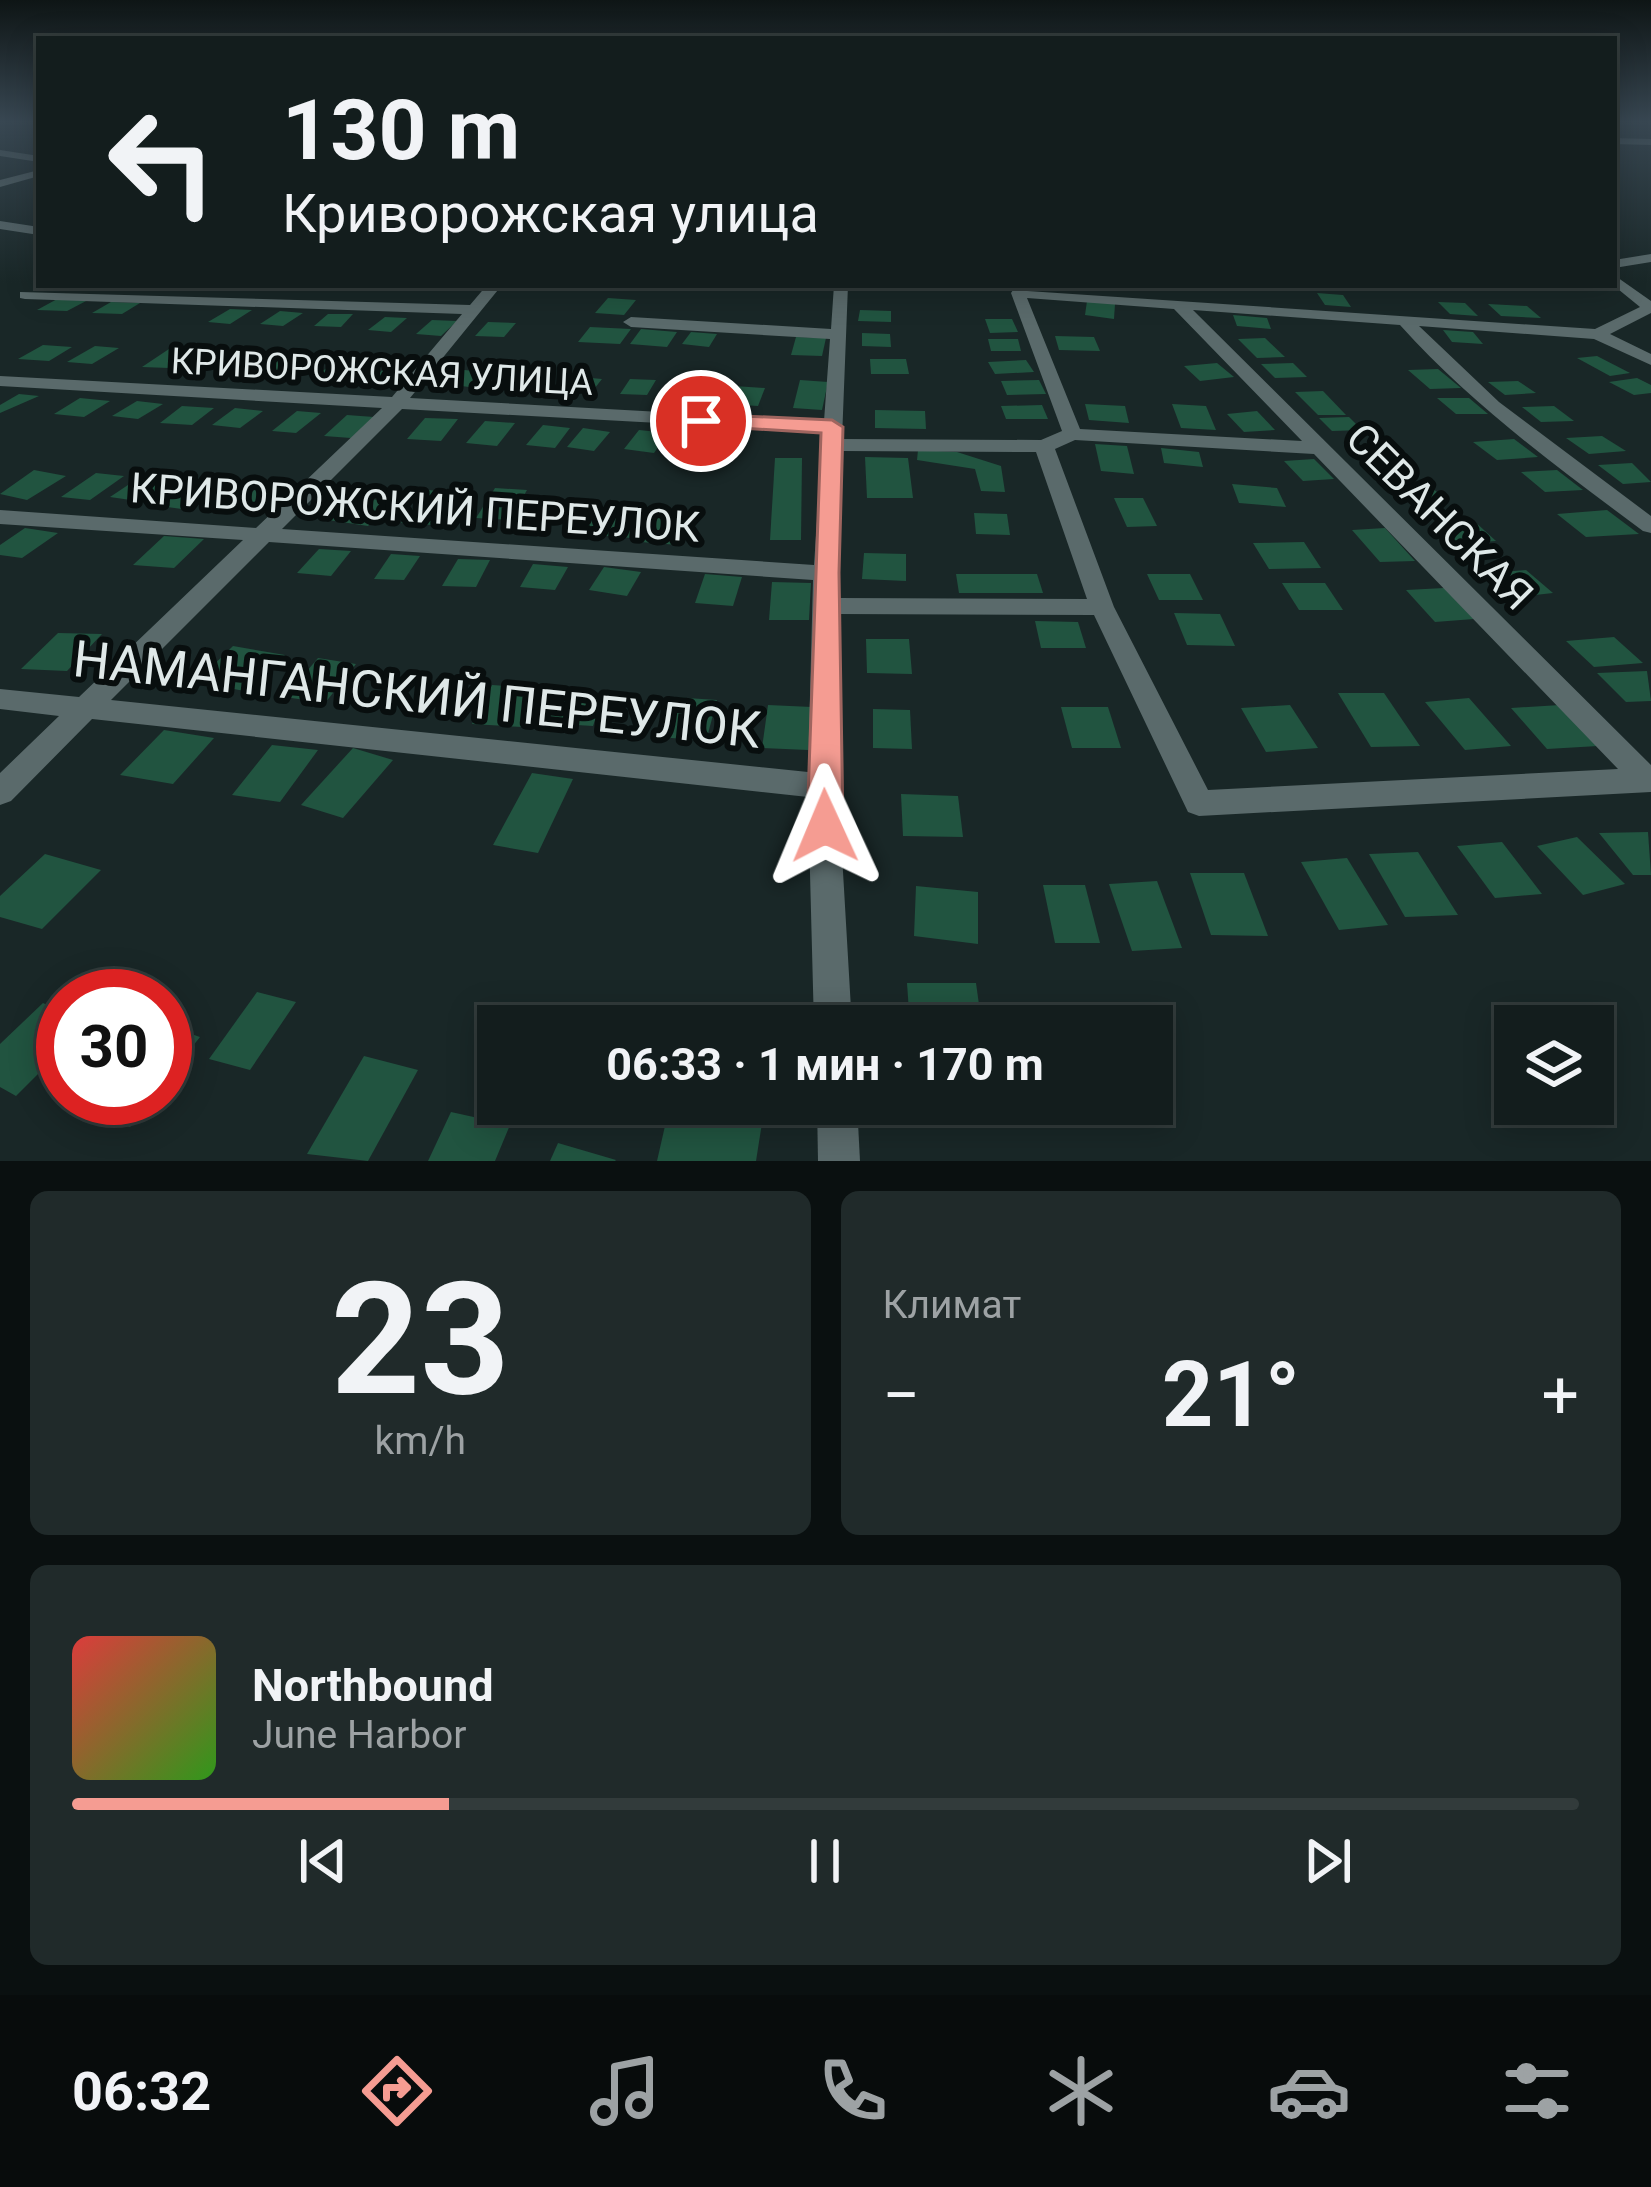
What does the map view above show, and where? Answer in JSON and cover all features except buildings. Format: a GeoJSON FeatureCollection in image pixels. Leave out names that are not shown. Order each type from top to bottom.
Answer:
{"type":"FeatureCollection","features":[{"type":"Feature","properties":{"kind":"street"},"geometry":{"type":"LineString","coordinates":[[0,184],[31,175]]}},
{"type":"Feature","properties":{"kind":"street"},"geometry":{"type":"LineString","coordinates":[[0,212],[36,218]]}},
{"type":"Feature","properties":{"kind":"street"},"geometry":{"type":"LineString","coordinates":[[0,225],[36,231]]}},
{"type":"Feature","properties":{"kind":"street"},"geometry":{"type":"LineString","coordinates":[[1617,264],[1651,258]]}},
{"type":"Feature","properties":{"kind":"street"},"geometry":{"type":"LineString","coordinates":[[1597,334],[1650,309],[1617,282]]}},
{"type":"Feature","properties":{"kind":"street"},"geometry":{"type":"LineString","coordinates":[[39,288],[19,299],[474,310]]}},
{"type":"Feature","properties":{"kind":"street"},"geometry":{"type":"LineString","coordinates":[[0,792],[394,406],[492,288]]}},
{"type":"Feature","properties":{"kind":"street"},"geometry":{"type":"LineString","coordinates":[[832,1005],[823,786],[825,573],[834,334],[841,288]]}},
{"type":"Feature","properties":{"kind":"street"},"geometry":{"type":"LineString","coordinates":[[1073,434],[1018,293],[1597,334],[1651,360]]}},
{"type":"Feature","properties":{"kind":"street","name":"СЕВАНСКАЯ"},"geometry":{"type":"LineString","coordinates":[[1180,306],[1649,780]]}},
{"type":"Feature","properties":{"kind":"street"},"geometry":{"type":"LineString","coordinates":[[632,322],[834,334]]}},
{"type":"Feature","properties":{"kind":"street"},"geometry":{"type":"LineString","coordinates":[[1406,322],[1447,369],[1508,420],[1651,526]]}},
{"type":"Feature","properties":{"kind":"street","name":"КРИВОРОЖСКАЯ УЛИЦА"},"geometry":{"type":"LineString","coordinates":[[0,381],[1044,446]]}},
{"type":"Feature","properties":{"kind":"street"},"geometry":{"type":"LineString","coordinates":[[1317,448],[1073,434],[1044,446],[1102,607],[1198,803],[1649,780]]}},
{"type":"Feature","properties":{"kind":"street","name":"КРИВОРОЖСКИЙ ПЕРЕУЛОК"},"geometry":{"type":"LineString","coordinates":[[0,517],[825,573]]}},
{"type":"Feature","properties":{"kind":"street"},"geometry":{"type":"LineString","coordinates":[[825,605],[1102,607]]}},
{"type":"Feature","properties":{"kind":"street","name":"НАМАНГАНСКИЙ ПЕРЕУЛОК"},"geometry":{"type":"LineString","coordinates":[[0,699],[823,786]]}},
{"type":"Feature","properties":{"kind":"street"},"geometry":{"type":"LineString","coordinates":[[837,1125],[839,1161]]}},
{"type":"Feature","properties":{"kind":"route"},"geometry":{"type":"LineString","coordinates":[[701,421],[832,427],[825,573],[825,826]]}}]}
